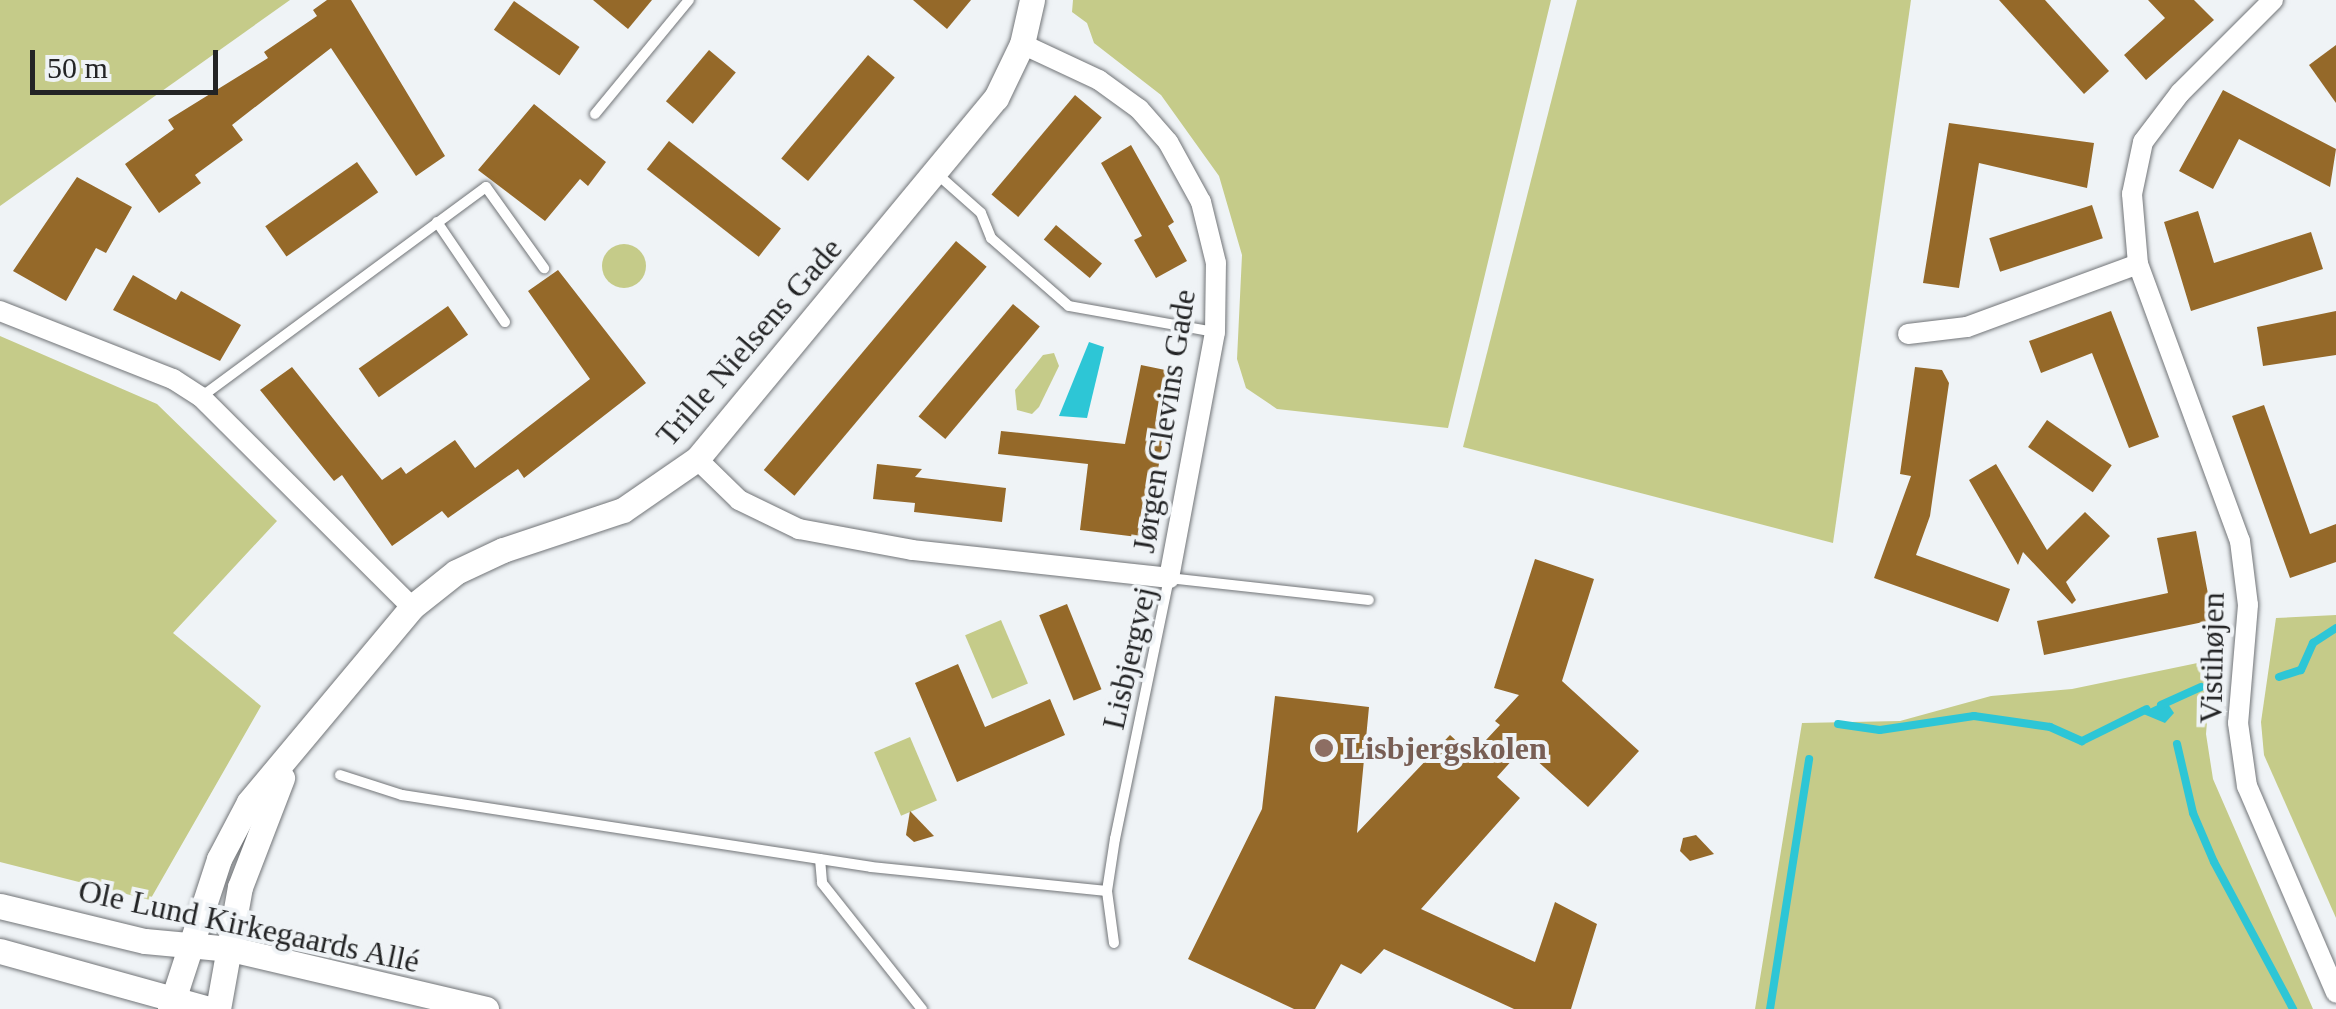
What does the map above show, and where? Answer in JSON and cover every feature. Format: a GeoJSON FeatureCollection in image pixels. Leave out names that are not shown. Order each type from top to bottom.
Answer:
{"type":"FeatureCollection","features":[{"type":"Feature","properties":{"kind":"street","name":"Trille Nielsens Gade"},"geometry":{"type":"LineString","coordinates":[[172,1003],[219,859],[250,802],[412,607],[456,572],[502,550],[622,510],[697,459],[996,98],[1022,44],[1032,0]]}},
{"type":"Feature","properties":{"kind":"street","name":"Vistihøjen"},"geometry":{"type":"LineString","coordinates":[[2273,0],[2180,93],[2143,142],[2132,194],[2138,264],[2240,542],[2248,606],[2238,724],[2247,786],[2336,992]]}},
{"type":"Feature","properties":{"kind":"street","name":"Jørgen Clevins Gade"},"geometry":{"type":"LineString","coordinates":[[697,459],[724,488],[762,514],[799,528],[912,550],[1169,578],[1214,332],[1216,262],[1201,202],[1168,142],[1139,109],[1098,80],[1022,44]]}},
{"type":"Feature","properties":{"kind":"street"},"geometry":{"type":"LineString","coordinates":[[1908,334],[1966,327],[2138,264]]}},
{"type":"Feature","properties":{"kind":"street"},"geometry":{"type":"LineString","coordinates":[[0,311],[201,396],[412,607]]}},
{"type":"Feature","properties":{"kind":"street","name":"Trille Nielsens Gade"},"geometry":{"type":"LineString","coordinates":[[218,1009],[240,887],[261,822],[295,750]]}},
{"type":"Feature","properties":{"kind":"street","name":"Ole Lund Kirkegaards Allé"},"geometry":{"type":"LineString","coordinates":[[0,906],[190,945],[231,949],[486,1009]]}},
{"type":"Feature","properties":{"kind":"street"},"geometry":{"type":"LineString","coordinates":[[0,951],[172,1003],[209,1009]]}},
{"type":"Feature","properties":{"kind":"lane"},"geometry":{"type":"LineString","coordinates":[[596,114],[689,0]]}},
{"type":"Feature","properties":{"kind":"lane"},"geometry":{"type":"LineString","coordinates":[[936,173],[981,214],[991,238],[1069,306],[1214,332]]}},
{"type":"Feature","properties":{"kind":"lane"},"geometry":{"type":"LineString","coordinates":[[201,396],[486,187],[544,268]]}},
{"type":"Feature","properties":{"kind":"lane"},"geometry":{"type":"LineString","coordinates":[[437,222],[506,322]]}},
{"type":"Feature","properties":{"kind":"lane","name":"Lisbjergvej"},"geometry":{"type":"LineString","coordinates":[[1114,943],[1108,891],[1169,578],[1369,600]]}},
{"type":"Feature","properties":{"kind":"lane"},"geometry":{"type":"LineString","coordinates":[[340,774],[402,795],[820,860],[1108,891]]}},
{"type":"Feature","properties":{"kind":"lane"},"geometry":{"type":"LineString","coordinates":[[820,860],[822,883],[922,1009]]}},
{"type":"Feature","properties":{"kind":"green space"},"geometry":{"type":"Polygon","coordinates":[[[0,0],[290,0],[0,206],[0,0]]]}},
{"type":"Feature","properties":{"kind":"green space"},"geometry":{"type":"Polygon","coordinates":[[[1073,0],[1551,0],[1448,428],[1277,409],[1246,388],[1237,359],[1242,255],[1219,176],[1161,95],[1094,43],[1087,23],[1072,12],[1073,0]]]}},
{"type":"Feature","properties":{"kind":"green space"},"geometry":{"type":"Polygon","coordinates":[[[1577,0],[1911,0],[1833,543],[1463,447],[1577,0]]]}},
{"type":"Feature","properties":{"kind":"green space"},"geometry":{"type":"Polygon","coordinates":[[[624,244],[640,250],[646,266],[640,282],[624,288],[608,282],[602,266],[608,250],[624,244]]]}},
{"type":"Feature","properties":{"kind":"green space"},"geometry":{"type":"Polygon","coordinates":[[[0,336],[157,404],[277,521],[173,633],[261,706],[150,900],[0,862],[0,336]]]}},
{"type":"Feature","properties":{"kind":"green space"},"geometry":{"type":"Polygon","coordinates":[[[1054,353],[1059,366],[1039,407],[1032,414],[1017,410],[1015,390],[1043,355],[1054,353]]]}},
{"type":"Feature","properties":{"kind":"green space"},"geometry":{"type":"Polygon","coordinates":[[[2336,615],[2336,918],[2264,755],[2261,722],[2276,618],[2336,615]]]}},
{"type":"Feature","properties":{"kind":"green space"},"geometry":{"type":"Polygon","coordinates":[[[1001,620],[1028,684],[992,699],[965,635],[1001,620]]]}},
{"type":"Feature","properties":{"kind":"green space"},"geometry":{"type":"Polygon","coordinates":[[[2212,660],[2206,734],[2213,779],[2313,1009],[1755,1009],[1802,723],[1900,721],[1991,696],[2072,689],[2212,660]]]}},
{"type":"Feature","properties":{"kind":"green space"},"geometry":{"type":"Polygon","coordinates":[[[910,737],[937,801],[901,816],[874,752],[910,737]]]}},
{"type":"Feature","properties":{"kind":"water"},"geometry":{"type":"Polygon","coordinates":[[[1089,342],[1104,347],[1087,418],[1059,416],[1089,342]]]}},
{"type":"Feature","properties":{"kind":"water"},"geometry":{"type":"Polygon","coordinates":[[[2166,701],[2174,713],[2165,723],[2141,713],[2166,701]]]}},
{"type":"Feature","properties":{"kind":"building"},"geometry":{"type":"Polygon","coordinates":[[[327,0],[351,0],[445,156],[416,176],[331,48],[232,125],[243,140],[195,175],[201,183],[159,213],[125,164],[174,129],[168,120],[268,58],[264,52],[317,16],[313,10],[327,0]]]}},
{"type":"Feature","properties":{"kind":"building"},"geometry":{"type":"Polygon","coordinates":[[[593,0],[652,0],[628,29],[593,0]]]}},
{"type":"Feature","properties":{"kind":"building"},"geometry":{"type":"Polygon","coordinates":[[[913,0],[971,0],[947,29],[913,0]]]}},
{"type":"Feature","properties":{"kind":"building"},"geometry":{"type":"Polygon","coordinates":[[[1999,0],[2045,0],[2109,71],[2084,94],[1999,0]]]}},
{"type":"Feature","properties":{"kind":"building"},"geometry":{"type":"Polygon","coordinates":[[[2148,0],[2194,0],[2214,20],[2146,80],[2124,55],[2165,18],[2148,0]]]}},
{"type":"Feature","properties":{"kind":"building"},"geometry":{"type":"Polygon","coordinates":[[[514,1],[580,47],[559,76],[494,30],[514,1]]]}},
{"type":"Feature","properties":{"kind":"building"},"geometry":{"type":"Polygon","coordinates":[[[2336,45],[2336,103],[2309,65],[2336,45]]]}},
{"type":"Feature","properties":{"kind":"building"},"geometry":{"type":"Polygon","coordinates":[[[709,50],[736,72],[693,124],[666,101],[709,50]]]}},
{"type":"Feature","properties":{"kind":"building"},"geometry":{"type":"Polygon","coordinates":[[[868,55],[895,77],[808,181],[781,158],[868,55]]]}},
{"type":"Feature","properties":{"kind":"building"},"geometry":{"type":"Polygon","coordinates":[[[2223,90],[2336,149],[2330,187],[2239,139],[2213,189],[2179,171],[2223,90]]]}},
{"type":"Feature","properties":{"kind":"building"},"geometry":{"type":"Polygon","coordinates":[[[1075,95],[1102,117],[1018,217],[991,195],[1075,95]]]}},
{"type":"Feature","properties":{"kind":"building"},"geometry":{"type":"Polygon","coordinates":[[[534,104],[606,162],[588,186],[580,179],[545,221],[478,170],[534,104]]]}},
{"type":"Feature","properties":{"kind":"building"},"geometry":{"type":"Polygon","coordinates":[[[1949,123],[2094,143],[2087,188],[1979,163],[1959,288],[1923,283],[1949,123]]]}},
{"type":"Feature","properties":{"kind":"building"},"geometry":{"type":"Polygon","coordinates":[[[669,141],[781,228],[759,257],[647,169],[669,141]]]}},
{"type":"Feature","properties":{"kind":"building"},"geometry":{"type":"Polygon","coordinates":[[[1131,145],[1174,222],[1168,226],[1187,261],[1156,278],[1134,240],[1142,236],[1101,163],[1131,145]]]}},
{"type":"Feature","properties":{"kind":"building"},"geometry":{"type":"Polygon","coordinates":[[[357,162],[378,192],[286,257],[265,226],[357,162]]]}},
{"type":"Feature","properties":{"kind":"building"},"geometry":{"type":"Polygon","coordinates":[[[77,177],[132,207],[106,253],[96,248],[66,301],[13,271],[77,177]]]}},
{"type":"Feature","properties":{"kind":"building"},"geometry":{"type":"Polygon","coordinates":[[[2092,205],[2103,238],[2000,272],[1989,238],[2092,205]]]}},
{"type":"Feature","properties":{"kind":"building"},"geometry":{"type":"Polygon","coordinates":[[[2198,211],[2214,263],[2311,232],[2323,269],[2191,311],[2164,222],[2198,211]]]}},
{"type":"Feature","properties":{"kind":"building"},"geometry":{"type":"Polygon","coordinates":[[[1056,225],[1102,264],[1090,278],[1044,240],[1056,225]]]}},
{"type":"Feature","properties":{"kind":"building"},"geometry":{"type":"Polygon","coordinates":[[[956,241],[987,267],[794,496],[764,470],[956,241]]]}},
{"type":"Feature","properties":{"kind":"building"},"geometry":{"type":"Polygon","coordinates":[[[558,270],[646,383],[524,478],[518,469],[448,518],[442,511],[392,546],[342,475],[334,481],[260,390],[292,367],[382,480],[401,467],[406,474],[455,440],[475,468],[590,379],[528,291],[558,270]]]}},
{"type":"Feature","properties":{"kind":"building"},"geometry":{"type":"Polygon","coordinates":[[[133,275],[176,300],[181,291],[241,325],[220,361],[113,310],[133,275]]]}},
{"type":"Feature","properties":{"kind":"building"},"geometry":{"type":"Polygon","coordinates":[[[1013,304],[1040,326],[945,439],[919,417],[1013,304]]]}},
{"type":"Feature","properties":{"kind":"building"},"geometry":{"type":"Polygon","coordinates":[[[448,306],[468,335],[379,397],[359,369],[448,306]]]}},
{"type":"Feature","properties":{"kind":"building"},"geometry":{"type":"Polygon","coordinates":[[[2111,311],[2159,437],[2129,448],[2092,353],[2041,373],[2029,341],[2111,311]]]}},
{"type":"Feature","properties":{"kind":"building"},"geometry":{"type":"Polygon","coordinates":[[[2336,311],[2336,355],[2263,366],[2257,327],[2336,311]]]}},
{"type":"Feature","properties":{"kind":"building"},"geometry":{"type":"Polygon","coordinates":[[[1141,365],[1175,372],[1146,538],[1080,530],[1088,464],[998,454],[1001,431],[1125,444],[1141,365]]]}},
{"type":"Feature","properties":{"kind":"building"},"geometry":{"type":"Polygon","coordinates":[[[1915,367],[1942,370],[1949,383],[1930,516],[1916,555],[2010,589],[1998,622],[1874,578],[1911,476],[1900,474],[1915,367]]]}},
{"type":"Feature","properties":{"kind":"building"},"geometry":{"type":"Polygon","coordinates":[[[2264,405],[2310,534],[2336,524],[2336,562],[2290,578],[2232,416],[2264,405]]]}},
{"type":"Feature","properties":{"kind":"building"},"geometry":{"type":"Polygon","coordinates":[[[2047,420],[2112,465],[2093,492],[2028,447],[2047,420]]]}},
{"type":"Feature","properties":{"kind":"building"},"geometry":{"type":"Polygon","coordinates":[[[877,464],[922,469],[915,477],[1006,488],[1002,522],[914,512],[915,503],[873,499],[877,464]]]}},
{"type":"Feature","properties":{"kind":"building"},"geometry":{"type":"Polygon","coordinates":[[[1996,464],[2047,550],[2085,512],[2110,536],[2066,582],[2076,600],[2072,604],[2023,552],[2018,565],[1969,480],[1996,464]]]}},
{"type":"Feature","properties":{"kind":"building"},"geometry":{"type":"Polygon","coordinates":[[[2196,531],[2213,620],[2044,655],[2037,621],[2168,593],[2157,538],[2196,531]]]}},
{"type":"Feature","properties":{"kind":"building"},"geometry":{"type":"Polygon","coordinates":[[[1535,559],[1594,579],[1562,681],[1639,751],[1588,807],[1523,748],[1497,777],[1520,798],[1421,909],[1535,962],[1555,902],[1597,924],[1571,1009],[1514,1009],[1384,949],[1361,974],[1341,964],[1315,1009],[1294,1009],[1188,959],[1262,809],[1275,696],[1369,707],[1357,833],[1450,735],[1472,755],[1500,725],[1495,721],[1519,695],[1494,688],[1535,559]]]}},
{"type":"Feature","properties":{"kind":"building"},"geometry":{"type":"Polygon","coordinates":[[[1067,604],[1101,689],[1074,701],[1039,615],[1067,604]]]}},
{"type":"Feature","properties":{"kind":"building"},"geometry":{"type":"Polygon","coordinates":[[[958,664],[985,727],[1050,699],[1065,735],[957,782],[915,683],[958,664]]]}},
{"type":"Feature","properties":{"kind":"building"},"geometry":{"type":"Polygon","coordinates":[[[910,811],[934,836],[914,842],[906,835],[910,811]]]}},
{"type":"Feature","properties":{"kind":"building"},"geometry":{"type":"Polygon","coordinates":[[[1696,835],[1714,854],[1690,861],[1680,851],[1683,838],[1696,835]]]}},
{"type":"Feature","properties":{"kind":"waterway"},"geometry":{"type":"LineString","coordinates":[[2279,677],[2301,670],[2313,643],[2336,628]]}},
{"type":"Feature","properties":{"kind":"waterway"},"geometry":{"type":"LineString","coordinates":[[2161,705],[2201,687]]}},
{"type":"Feature","properties":{"kind":"waterway"},"geometry":{"type":"LineString","coordinates":[[1838,724],[1880,730],[1974,716],[2050,727],[2082,741],[2147,709]]}},
{"type":"Feature","properties":{"kind":"waterway"},"geometry":{"type":"LineString","coordinates":[[2177,744],[2193,813],[2214,862],[2293,1009]]}},
{"type":"Feature","properties":{"kind":"waterway"},"geometry":{"type":"LineString","coordinates":[[1770,1009],[1809,759]]}},
{"type":"Feature","properties":{"kind":"place","name":"Lisbjergskolen"},"geometry":{"type":"Point","coordinates":[1324,748]}}]}
